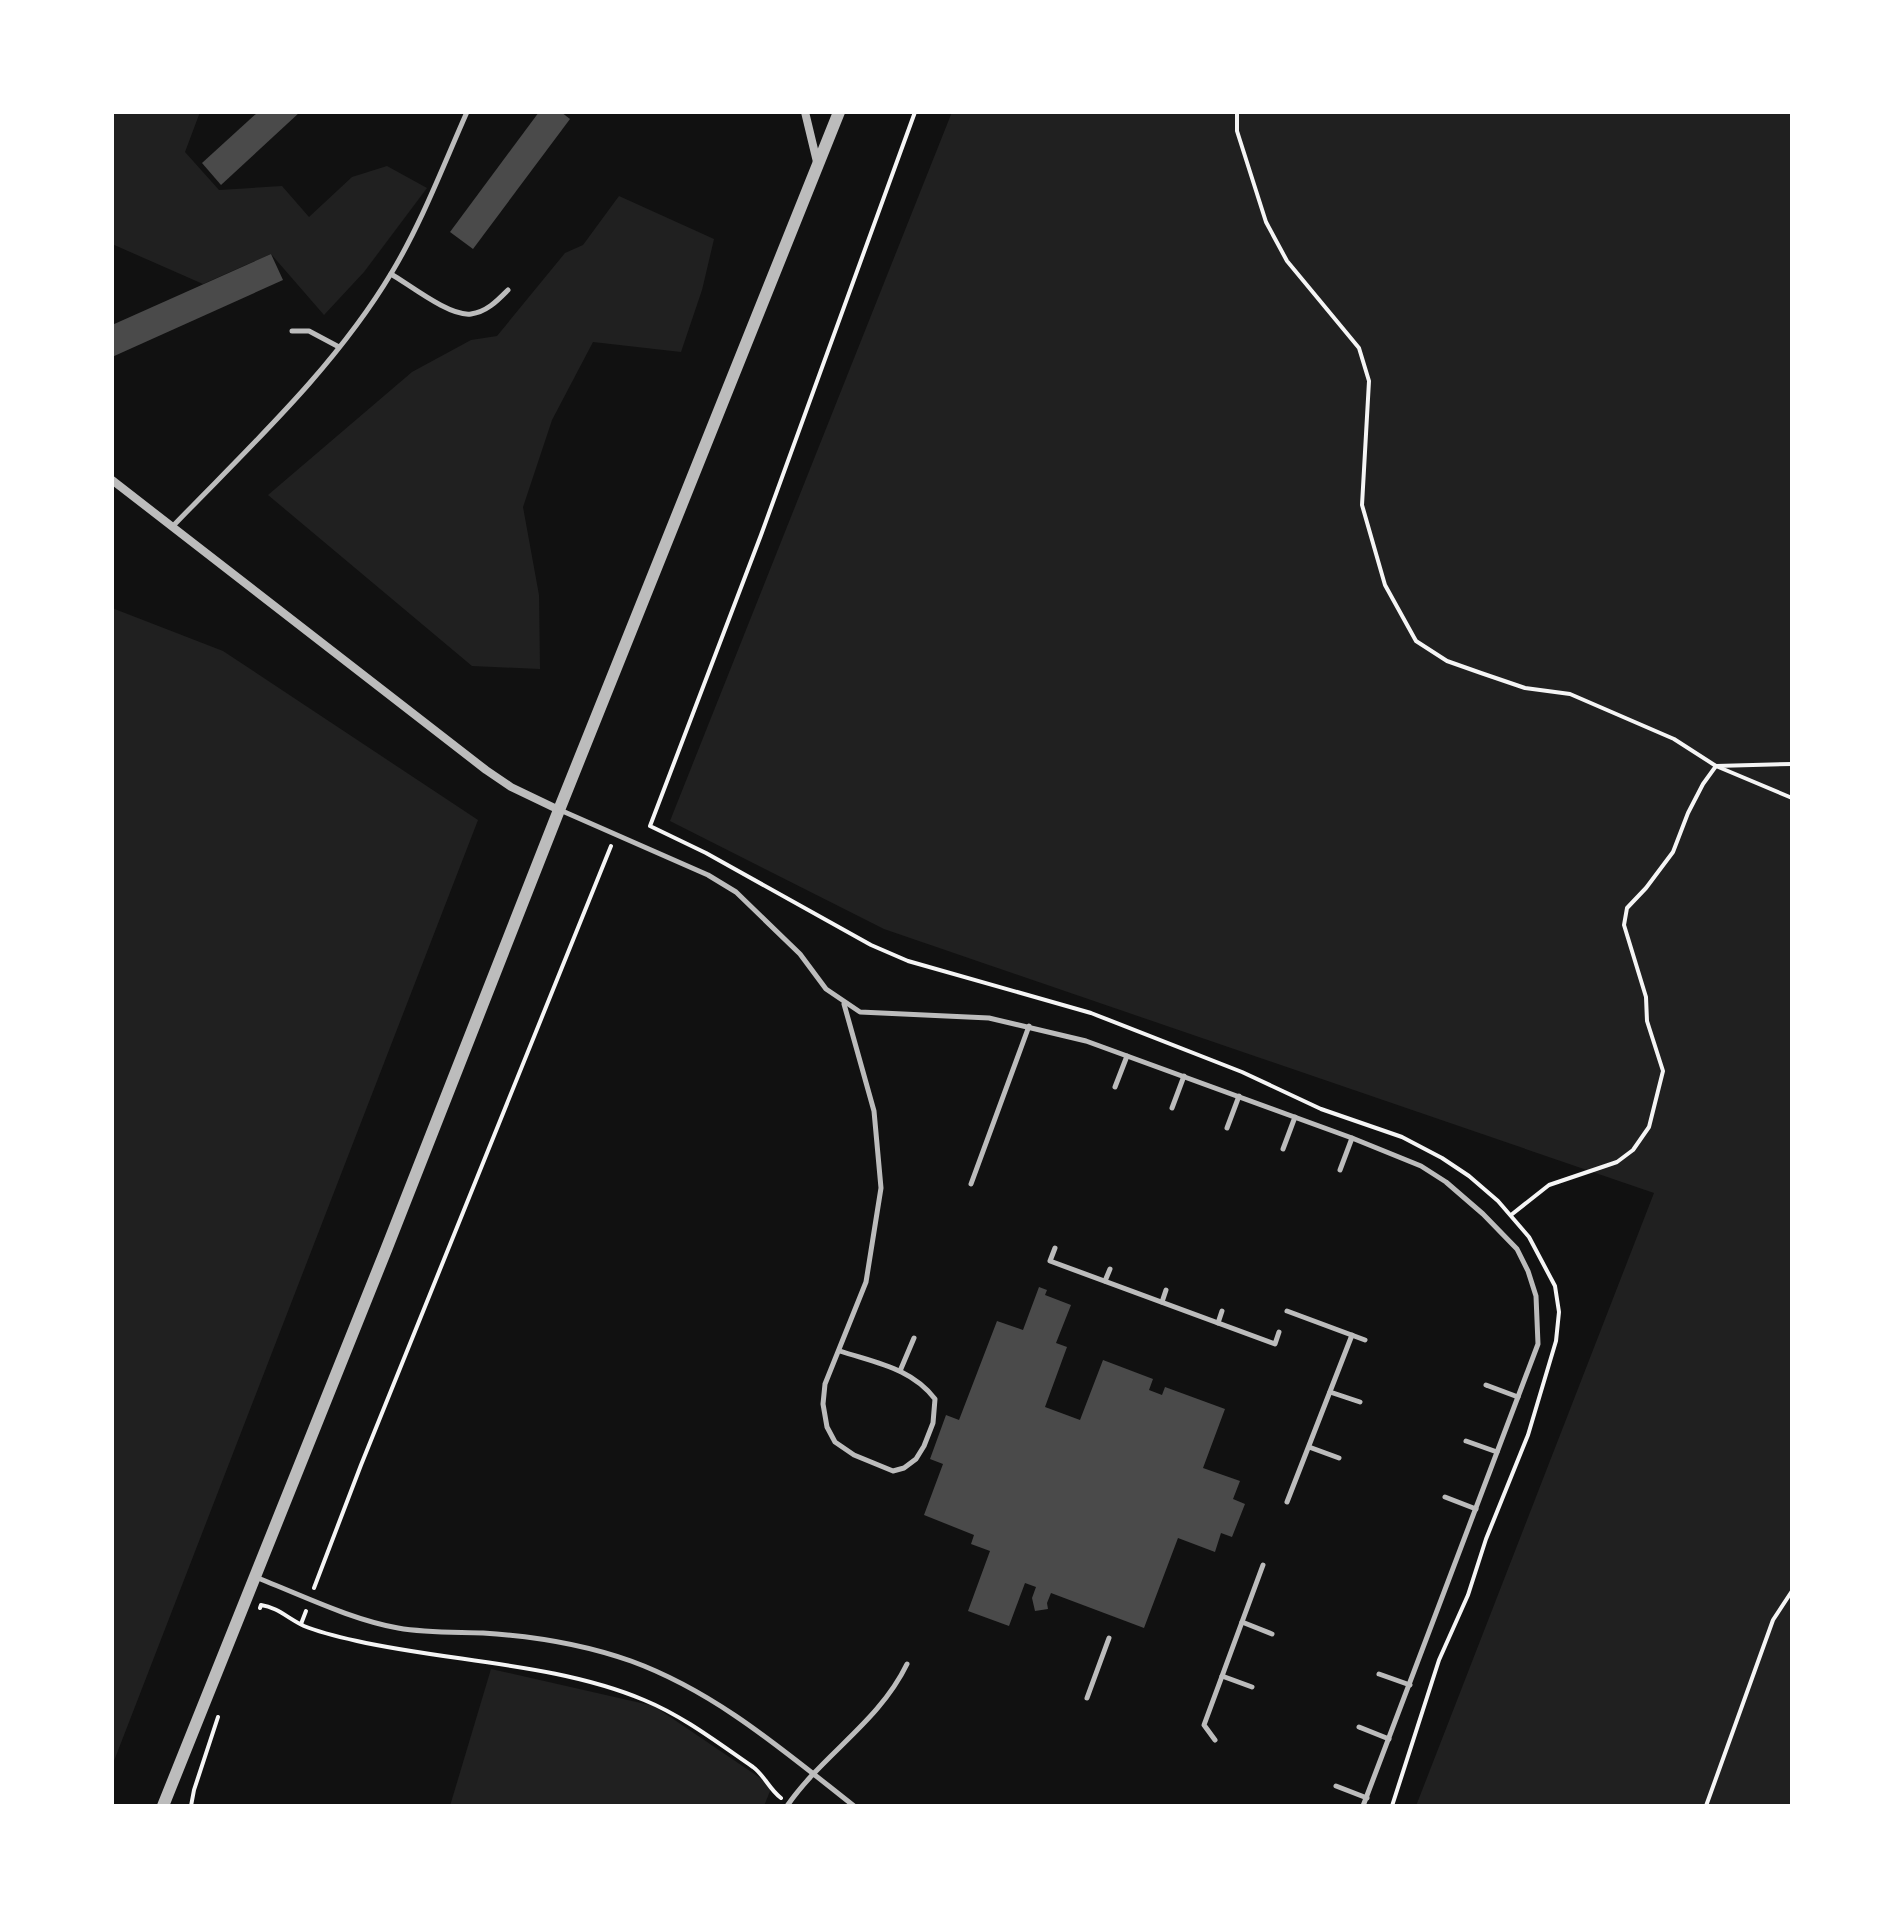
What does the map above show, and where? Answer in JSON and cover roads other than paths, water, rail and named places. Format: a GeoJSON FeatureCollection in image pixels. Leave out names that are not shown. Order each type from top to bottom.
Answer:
{"type":"FeatureCollection","features":[{"type":"Feature","properties":{"kind":"street"},"geometry":{"type":"LineString","coordinates":[[805,112],[818,168]]}},
{"type":"Feature","properties":{"kind":"street"},"geometry":{"type":"LineString","coordinates":[[163,1806],[839,112]]}},
{"type":"Feature","properties":{"kind":"street"},"geometry":{"type":"LineString","coordinates":[[112,480],[486,770],[511,787],[559,810]]}},
{"type":"Feature","properties":{"kind":"lane"},"geometry":{"type":"LineString","coordinates":[[173,526],[270,425],[339,347],[391,274],[418,224],[467,112]]}},
{"type":"Feature","properties":{"kind":"lane"},"geometry":{"type":"LineString","coordinates":[[391,274],[455,312],[469,315],[494,304],[508,290]]}},
{"type":"Feature","properties":{"kind":"lane"},"geometry":{"type":"LineString","coordinates":[[292,331],[309,331],[339,347]]}},
{"type":"Feature","properties":{"kind":"lane"},"geometry":{"type":"LineString","coordinates":[[559,810],[708,875],[736,892],[782,935],[826,989],[860,1012],[989,1018],[1086,1041],[1184,1076],[1421,1166],[1446,1182],[1517,1249],[1536,1296],[1538,1344],[1363,1806]]}},
{"type":"Feature","properties":{"kind":"lane"},"geometry":{"type":"LineString","coordinates":[[840,1351],[900,1371],[923,1383],[935,1399],[933,1423],[916,1459],[904,1468],[893,1471],[854,1455],[835,1442],[827,1427],[823,1404],[825,1384],[866,1282],[881,1188],[874,1111],[843,1003]]}},
{"type":"Feature","properties":{"kind":"lane"},"geometry":{"type":"LineString","coordinates":[[971,1184],[1029,1026]]}},
{"type":"Feature","properties":{"kind":"lane"},"geometry":{"type":"LineString","coordinates":[[1115,1087],[1127,1056]]}},
{"type":"Feature","properties":{"kind":"lane"},"geometry":{"type":"LineString","coordinates":[[1172,1108],[1184,1076]]}},
{"type":"Feature","properties":{"kind":"lane"},"geometry":{"type":"LineString","coordinates":[[1227,1128],[1239,1096]]}},
{"type":"Feature","properties":{"kind":"lane"},"geometry":{"type":"LineString","coordinates":[[1283,1149],[1295,1117]]}},
{"type":"Feature","properties":{"kind":"lane"},"geometry":{"type":"LineString","coordinates":[[1340,1170],[1352,1138]]}},
{"type":"Feature","properties":{"kind":"lane"},"geometry":{"type":"LineString","coordinates":[[1055,1248],[1050,1261],[1275,1344],[1279,1332]]}},
{"type":"Feature","properties":{"kind":"lane"},"geometry":{"type":"LineString","coordinates":[[1105,1281],[1110,1269]]}},
{"type":"Feature","properties":{"kind":"lane"},"geometry":{"type":"LineString","coordinates":[[1162,1302],[1166,1290]]}},
{"type":"Feature","properties":{"kind":"lane"},"geometry":{"type":"LineString","coordinates":[[1218,1323],[1222,1311]]}},
{"type":"Feature","properties":{"kind":"lane"},"geometry":{"type":"LineString","coordinates":[[1287,1311],[1365,1340]]}},
{"type":"Feature","properties":{"kind":"lane"},"geometry":{"type":"LineString","coordinates":[[1287,1502],[1352,1335]]}},
{"type":"Feature","properties":{"kind":"lane"},"geometry":{"type":"LineString","coordinates":[[900,1371],[914,1338]]}},
{"type":"Feature","properties":{"kind":"lane"},"geometry":{"type":"LineString","coordinates":[[1486,1385],[1518,1397]]}},
{"type":"Feature","properties":{"kind":"lane"},"geometry":{"type":"LineString","coordinates":[[1330,1392],[1360,1402]]}},
{"type":"Feature","properties":{"kind":"lane"},"geometry":{"type":"LineString","coordinates":[[1466,1441],[1497,1452]]}},
{"type":"Feature","properties":{"kind":"lane"},"geometry":{"type":"LineString","coordinates":[[1309,1447],[1339,1458]]}},
{"type":"Feature","properties":{"kind":"lane"},"geometry":{"type":"LineString","coordinates":[[1445,1497],[1476,1509]]}},
{"type":"Feature","properties":{"kind":"lane"},"geometry":{"type":"LineString","coordinates":[[1215,1740],[1204,1725],[1263,1565]]}},
{"type":"Feature","properties":{"kind":"lane"},"geometry":{"type":"LineString","coordinates":[[254,1576],[396,1627],[550,1640],[629,1661],[692,1688],[726,1709],[854,1806]]}},
{"type":"Feature","properties":{"kind":"lane"},"geometry":{"type":"LineString","coordinates":[[1242,1622],[1272,1634]]}},
{"type":"Feature","properties":{"kind":"lane"},"geometry":{"type":"LineString","coordinates":[[1087,1698],[1109,1638]]}},
{"type":"Feature","properties":{"kind":"lane"},"geometry":{"type":"LineString","coordinates":[[788,1805],[813,1774],[872,1716],[897,1685],[907,1664]]}},
{"type":"Feature","properties":{"kind":"lane"},"geometry":{"type":"LineString","coordinates":[[1379,1674],[1410,1685]]}},
{"type":"Feature","properties":{"kind":"lane"},"geometry":{"type":"LineString","coordinates":[[1222,1676],[1252,1687]]}},
{"type":"Feature","properties":{"kind":"lane"},"geometry":{"type":"LineString","coordinates":[[1359,1727],[1389,1739]]}},
{"type":"Feature","properties":{"kind":"lane"},"geometry":{"type":"LineString","coordinates":[[1336,1786],[1367,1798]]}}]}
